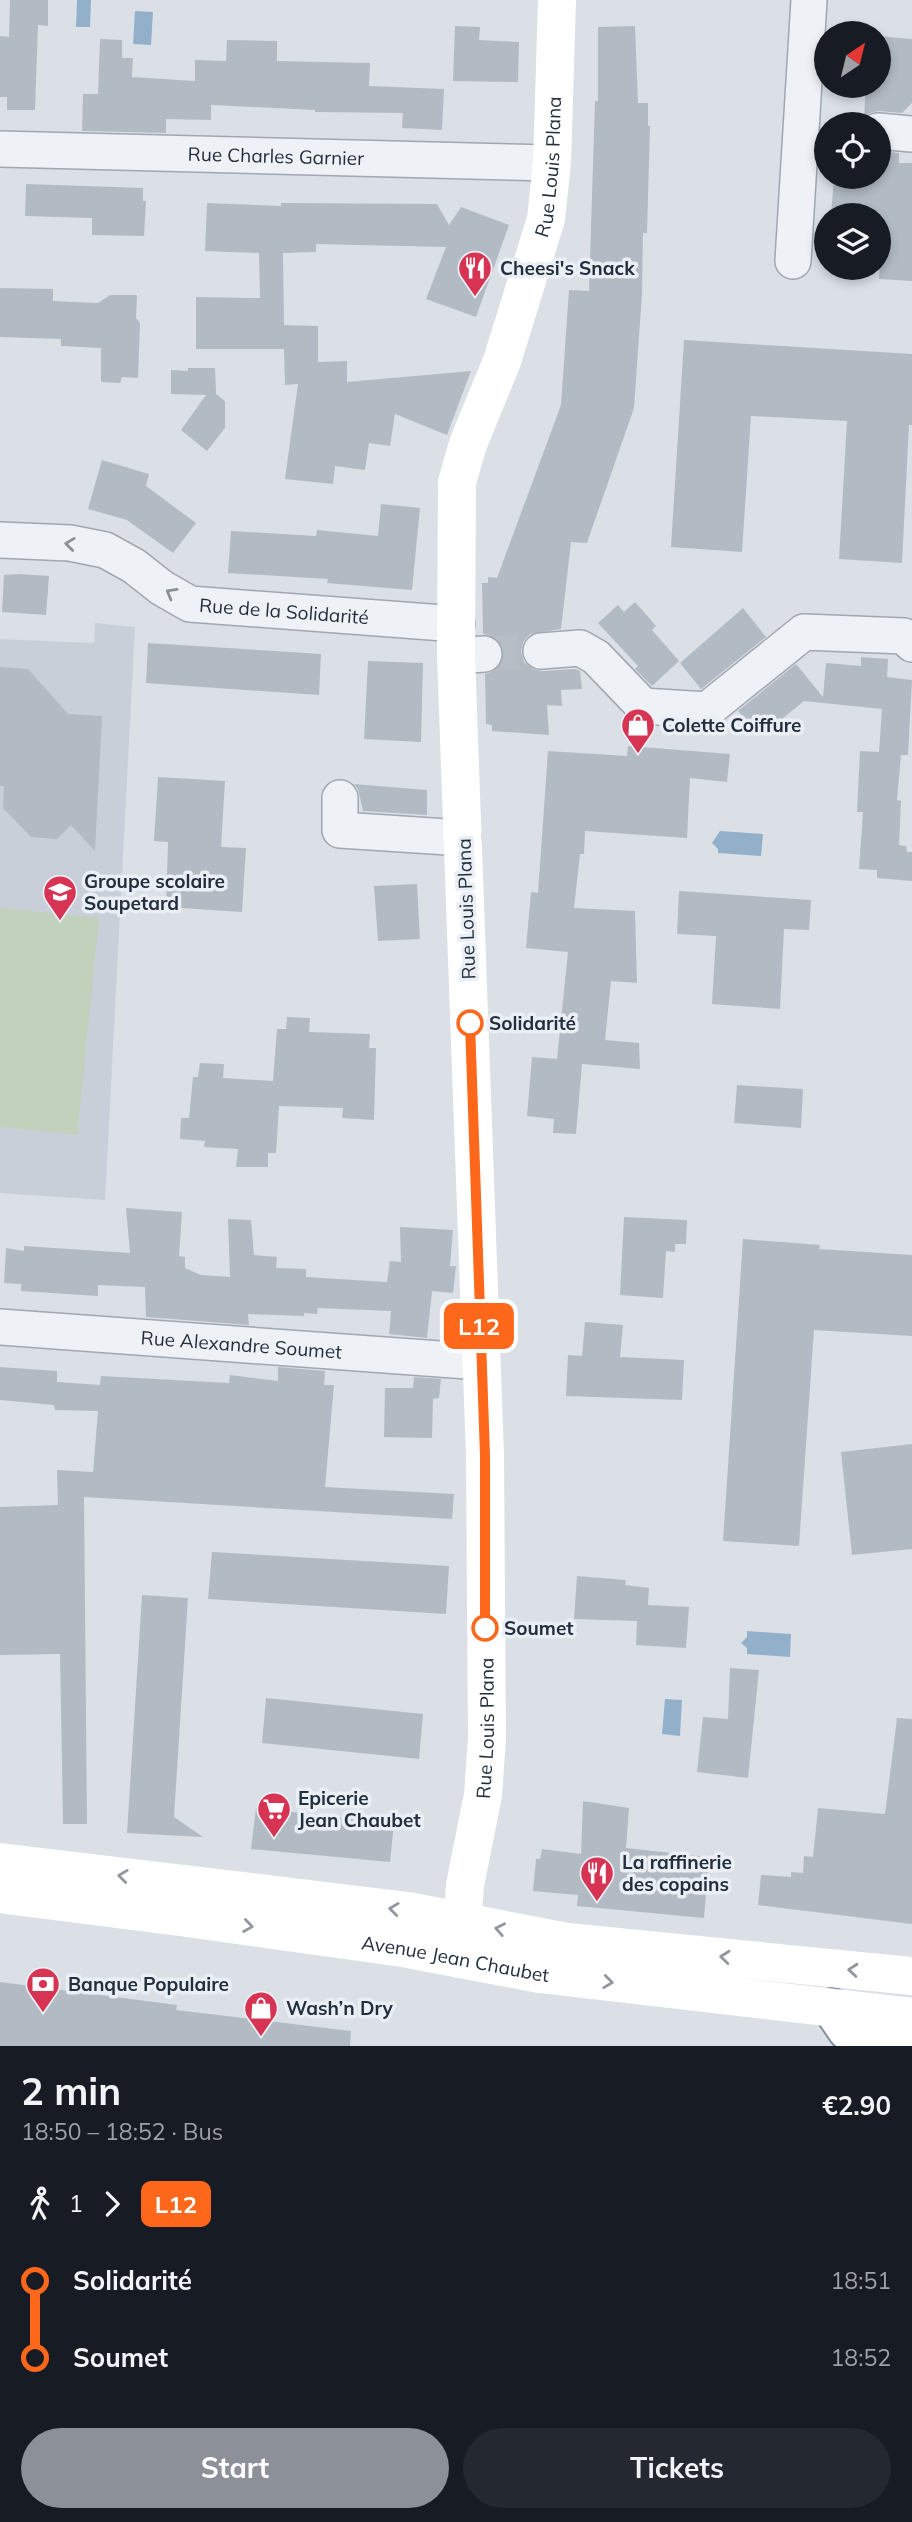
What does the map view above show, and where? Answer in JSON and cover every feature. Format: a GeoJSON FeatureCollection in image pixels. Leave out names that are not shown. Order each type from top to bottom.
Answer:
{"type":"FeatureCollection","features":[{"type":"Feature","properties":{"kind":"main road","name":"Rue Louis Plana"},"geometry":{"type":"LineString","coordinates":[[459,1959],[465,1885],[483,1795],[488,1739],[485,1455],[463,838],[466,644],[457,482],[468,444],[502,361],[546,219],[552,163],[557,0]]}},
{"type":"Feature","properties":{"kind":"main road","name":"Avenue Jean Chaubet"},"geometry":{"type":"LineString","coordinates":[[0,1862],[408,1911],[567,1942],[912,1976]]}},
{"type":"Feature","properties":{"kind":"main road","name":"Avenue Jean Chaubet"},"geometry":{"type":"LineString","coordinates":[[0,1894],[180,1916],[403,1948],[540,1974],[912,2017]]}},
{"type":"Feature","properties":{"kind":"main road"},"geometry":{"type":"LineString","coordinates":[[832,2008],[847,2030],[912,2042]]}},
{"type":"Feature","properties":{"kind":"street"},"geometry":{"type":"LineString","coordinates":[[793,261],[814,126],[809,0]]}},
{"type":"Feature","properties":{"kind":"street"},"geometry":{"type":"LineString","coordinates":[[891,132],[912,134]]}},
{"type":"Feature","properties":{"kind":"street","name":"Rue Charles Garnier"},"geometry":{"type":"LineString","coordinates":[[0,149],[552,163]]}},
{"type":"Feature","properties":{"kind":"street","name":"Rue de la Solidarité"},"geometry":{"type":"LineString","coordinates":[[0,540],[71,543],[105,550],[190,604],[466,644]]}},
{"type":"Feature","properties":{"kind":"street"},"geometry":{"type":"LineString","coordinates":[[541,650],[580,648],[596,657],[643,706],[707,710],[804,632],[904,636],[912,644]]}},
{"type":"Feature","properties":{"kind":"street"},"geometry":{"type":"LineString","coordinates":[[340,798],[340,830],[463,838]]}},
{"type":"Feature","properties":{"kind":"street","name":"Rue Alexandre Soumet"},"geometry":{"type":"LineString","coordinates":[[0,1327],[481,1362]]}},
{"type":"Feature","properties":{"kind":"shaded area","name":"Groupe scolaire Soupetard"},"geometry":{"type":"Polygon","coordinates":[[[95,623],[135,627],[105,1200],[0,1193],[0,639],[94,643],[95,623]]]}},
{"type":"Feature","properties":{"kind":"green space"},"geometry":{"type":"Polygon","coordinates":[[[0,908],[99,918],[77,1135],[0,1127],[0,908]]]}},
{"type":"Feature","properties":{"kind":"water"},"geometry":{"type":"Polygon","coordinates":[[[77,0],[91,0],[90,27],[76,27],[77,0]]]}},
{"type":"Feature","properties":{"kind":"water"},"geometry":{"type":"Polygon","coordinates":[[[135,11],[153,12],[151,45],[133,44],[135,11]]]}},
{"type":"Feature","properties":{"kind":"water"},"geometry":{"type":"Polygon","coordinates":[[[720,831],[763,834],[761,856],[718,853],[712,843],[720,831]]]}},
{"type":"Feature","properties":{"kind":"water"},"geometry":{"type":"Polygon","coordinates":[[[747,1631],[791,1634],[790,1657],[747,1654],[747,1648],[741,1643],[747,1637],[747,1631]]]}},
{"type":"Feature","properties":{"kind":"water"},"geometry":{"type":"Polygon","coordinates":[[[665,1699],[682,1700],[680,1736],[662,1734],[665,1699]]]}},
{"type":"Feature","properties":{"kind":"building"},"geometry":{"type":"Polygon","coordinates":[[[10,0],[48,0],[48,26],[38,25],[35,110],[7,110],[7,97],[0,97],[0,36],[9,37],[10,0]]]}},
{"type":"Feature","properties":{"kind":"building"},"geometry":{"type":"Polygon","coordinates":[[[455,26],[480,27],[479,40],[519,42],[518,82],[453,81],[455,26]]]}},
{"type":"Feature","properties":{"kind":"building"},"geometry":{"type":"Polygon","coordinates":[[[635,26],[638,103],[648,103],[650,126],[647,233],[643,233],[642,294],[634,408],[587,543],[571,542],[561,629],[530,634],[523,642],[521,652],[524,662],[533,669],[580,671],[582,689],[561,690],[562,706],[547,705],[549,735],[492,731],[492,725],[486,724],[485,674],[496,670],[502,663],[504,653],[500,642],[483,634],[482,583],[488,583],[488,577],[497,578],[561,405],[569,290],[589,291],[595,101],[598,101],[598,27],[635,26]]]}},
{"type":"Feature","properties":{"kind":"building"},"geometry":{"type":"Polygon","coordinates":[[[891,37],[912,39],[912,103],[902,113],[864,112],[865,98],[891,98],[891,37]]]}},
{"type":"Feature","properties":{"kind":"building"},"geometry":{"type":"Polygon","coordinates":[[[100,39],[122,40],[122,58],[133,58],[132,77],[195,81],[195,60],[226,61],[227,40],[277,41],[277,61],[370,63],[369,86],[444,89],[442,130],[402,128],[403,113],[315,112],[211,105],[211,120],[166,119],[166,133],[82,131],[83,94],[98,94],[100,39]]]}},
{"type":"Feature","properties":{"kind":"building"},"geometry":{"type":"Polygon","coordinates":[[[891,152],[899,153],[899,163],[912,163],[912,281],[891,280],[891,203],[832,203],[833,189],[891,189],[891,152]]]}},
{"type":"Feature","properties":{"kind":"building"},"geometry":{"type":"Polygon","coordinates":[[[26,184],[143,188],[143,201],[146,201],[144,236],[92,235],[92,218],[25,216],[26,184]]]}},
{"type":"Feature","properties":{"kind":"building"},"geometry":{"type":"Polygon","coordinates":[[[207,203],[281,206],[281,203],[437,204],[449,225],[461,207],[509,225],[476,317],[426,299],[446,247],[316,244],[316,252],[283,253],[284,325],[318,326],[318,362],[347,361],[347,382],[471,371],[447,435],[395,414],[390,446],[369,443],[365,470],[335,466],[333,484],[285,479],[298,384],[285,385],[284,349],[196,349],[196,297],[260,298],[259,253],[205,251],[207,203]]]}},
{"type":"Feature","properties":{"kind":"building"},"geometry":{"type":"Polygon","coordinates":[[[0,288],[53,289],[53,301],[98,303],[110,295],[137,295],[136,318],[140,323],[138,378],[122,377],[120,383],[101,382],[101,348],[61,346],[61,339],[0,337],[0,288]]]}},
{"type":"Feature","properties":{"kind":"building"},"geometry":{"type":"Polygon","coordinates":[[[684,340],[912,354],[912,425],[909,425],[902,563],[839,559],[847,421],[751,416],[742,552],[671,547],[684,340]]]}},
{"type":"Feature","properties":{"kind":"building"},"geometry":{"type":"Polygon","coordinates":[[[188,368],[215,368],[216,394],[225,401],[225,428],[207,451],[181,430],[206,395],[171,394],[171,370],[188,371],[188,368]]]}},
{"type":"Feature","properties":{"kind":"building"},"geometry":{"type":"Polygon","coordinates":[[[102,460],[149,474],[146,486],[196,523],[173,553],[127,520],[88,509],[102,460]]]}},
{"type":"Feature","properties":{"kind":"building"},"geometry":{"type":"Polygon","coordinates":[[[381,504],[420,508],[412,590],[327,583],[328,579],[228,573],[231,531],[316,536],[317,530],[378,536],[381,504]]]}},
{"type":"Feature","properties":{"kind":"building"},"geometry":{"type":"Polygon","coordinates":[[[4,575],[49,576],[46,615],[2,612],[4,575]]]}},
{"type":"Feature","properties":{"kind":"building"},"geometry":{"type":"Polygon","coordinates":[[[635,602],[656,626],[652,630],[679,661],[652,686],[635,669],[638,666],[598,623],[618,605],[624,612],[635,602]]]}},
{"type":"Feature","properties":{"kind":"building"},"geometry":{"type":"Polygon","coordinates":[[[743,608],[766,637],[701,689],[680,663],[743,608]]]}},
{"type":"Feature","properties":{"kind":"building"},"geometry":{"type":"Polygon","coordinates":[[[148,643],[321,654],[319,695],[146,683],[148,643]]]}},
{"type":"Feature","properties":{"kind":"building"},"geometry":{"type":"Polygon","coordinates":[[[861,657],[888,659],[887,677],[912,680],[908,755],[901,755],[897,800],[901,801],[899,845],[906,846],[907,852],[912,852],[912,881],[877,878],[877,870],[859,869],[863,812],[857,812],[860,751],[879,752],[882,709],[804,701],[761,736],[738,711],[796,664],[823,697],[826,663],[861,666],[861,657]]]}},
{"type":"Feature","properties":{"kind":"building"},"geometry":{"type":"Polygon","coordinates":[[[368,661],[423,663],[421,742],[364,739],[368,661]]]}},
{"type":"Feature","properties":{"kind":"building"},"geometry":{"type":"Polygon","coordinates":[[[0,667],[28,669],[68,714],[102,716],[95,851],[71,825],[57,839],[31,837],[3,808],[4,786],[0,786],[0,667]]]}},
{"type":"Feature","properties":{"kind":"building"},"geometry":{"type":"Polygon","coordinates":[[[628,746],[730,754],[727,782],[690,778],[687,838],[585,831],[584,854],[580,854],[574,908],[635,911],[637,983],[611,981],[605,1040],[639,1043],[640,1069],[582,1064],[576,1134],[553,1133],[554,1119],[527,1116],[532,1057],[557,1059],[568,952],[526,948],[531,892],[538,893],[548,751],[627,756],[628,746]]]}},
{"type":"Feature","properties":{"kind":"building"},"geometry":{"type":"Polygon","coordinates":[[[158,777],[225,781],[221,847],[246,848],[242,912],[166,907],[168,842],[154,841],[158,777]]]}},
{"type":"Feature","properties":{"kind":"building"},"geometry":{"type":"Polygon","coordinates":[[[354,784],[427,790],[427,815],[363,811],[358,789],[354,784]]]}},
{"type":"Feature","properties":{"kind":"building"},"geometry":{"type":"Polygon","coordinates":[[[417,884],[420,939],[378,941],[374,886],[417,884]]]}},
{"type":"Feature","properties":{"kind":"building"},"geometry":{"type":"Polygon","coordinates":[[[679,891],[811,900],[809,930],[784,929],[780,1009],[712,1004],[716,936],[677,934],[679,891]]]}},
{"type":"Feature","properties":{"kind":"building"},"geometry":{"type":"Polygon","coordinates":[[[287,1017],[310,1018],[309,1032],[370,1034],[369,1048],[376,1048],[374,1120],[342,1118],[343,1108],[279,1106],[276,1153],[268,1153],[268,1167],[236,1167],[238,1149],[204,1147],[205,1141],[180,1139],[181,1118],[189,1118],[193,1077],[198,1077],[200,1063],[224,1064],[223,1078],[273,1081],[277,1029],[286,1029],[287,1017]]]}},
{"type":"Feature","properties":{"kind":"building"},"geometry":{"type":"Polygon","coordinates":[[[737,1085],[803,1089],[801,1128],[734,1123],[737,1085]]]}},
{"type":"Feature","properties":{"kind":"building"},"geometry":{"type":"Polygon","coordinates":[[[126,1208],[182,1212],[179,1256],[185,1257],[185,1268],[201,1275],[230,1277],[228,1219],[251,1220],[254,1255],[277,1257],[276,1268],[306,1269],[306,1277],[387,1282],[390,1261],[401,1262],[400,1227],[453,1230],[450,1266],[456,1266],[453,1293],[432,1291],[427,1338],[389,1334],[391,1311],[318,1308],[317,1314],[304,1313],[304,1316],[248,1314],[249,1325],[146,1317],[145,1287],[98,1285],[98,1296],[21,1291],[21,1284],[4,1283],[6,1248],[24,1251],[24,1246],[130,1253],[126,1208]]]}},
{"type":"Feature","properties":{"kind":"building"},"geometry":{"type":"Polygon","coordinates":[[[624,1217],[687,1220],[686,1244],[675,1244],[675,1252],[666,1251],[663,1298],[620,1295],[624,1217]]]}},
{"type":"Feature","properties":{"kind":"building"},"geometry":{"type":"Polygon","coordinates":[[[743,1239],[820,1245],[819,1249],[912,1255],[912,1336],[814,1330],[799,1546],[723,1541],[743,1239]]]}},
{"type":"Feature","properties":{"kind":"building"},"geometry":{"type":"Polygon","coordinates":[[[585,1322],[623,1325],[620,1357],[684,1360],[682,1400],[566,1396],[568,1355],[582,1356],[585,1322]]]}},
{"type":"Feature","properties":{"kind":"building"},"geometry":{"type":"Polygon","coordinates":[[[0,1367],[57,1371],[57,1382],[100,1385],[101,1376],[229,1383],[230,1375],[278,1381],[278,1367],[325,1371],[324,1385],[334,1385],[325,1487],[454,1494],[452,1519],[84,1497],[87,1824],[63,1824],[60,1654],[0,1655],[0,1507],[58,1505],[57,1470],[93,1472],[98,1411],[55,1410],[54,1405],[0,1400],[0,1367]]]}},
{"type":"Feature","properties":{"kind":"building"},"geometry":{"type":"Polygon","coordinates":[[[414,1377],[441,1379],[439,1398],[433,1399],[432,1438],[384,1437],[385,1388],[413,1388],[414,1377]]]}},
{"type":"Feature","properties":{"kind":"building"},"geometry":{"type":"Polygon","coordinates":[[[912,1444],[912,1549],[852,1555],[841,1452],[912,1444]]]}},
{"type":"Feature","properties":{"kind":"building"},"geometry":{"type":"Polygon","coordinates":[[[212,1552],[449,1566],[446,1614],[208,1599],[212,1552]]]}},
{"type":"Feature","properties":{"kind":"building"},"geometry":{"type":"Polygon","coordinates":[[[577,1576],[626,1580],[625,1585],[649,1588],[648,1605],[689,1607],[686,1648],[636,1645],[637,1621],[574,1619],[577,1576]]]}},
{"type":"Feature","properties":{"kind":"building"},"geometry":{"type":"Polygon","coordinates":[[[142,1595],[188,1598],[174,1817],[203,1837],[127,1833],[142,1595]]]}},
{"type":"Feature","properties":{"kind":"building"},"geometry":{"type":"Polygon","coordinates":[[[730,1668],[759,1670],[748,1778],[697,1772],[703,1717],[728,1719],[730,1668]]]}},
{"type":"Feature","properties":{"kind":"building"},"geometry":{"type":"Polygon","coordinates":[[[266,1698],[423,1714],[419,1759],[262,1743],[266,1698]]]}},
{"type":"Feature","properties":{"kind":"building"},"geometry":{"type":"Polygon","coordinates":[[[897,1718],[912,1719],[912,1924],[758,1905],[761,1875],[791,1877],[791,1872],[803,1873],[804,1856],[813,1857],[818,1808],[885,1814],[897,1718]]]}},
{"type":"Feature","properties":{"kind":"building"},"geometry":{"type":"Polygon","coordinates":[[[583,1801],[629,1808],[626,1848],[709,1857],[704,1918],[577,1906],[578,1895],[533,1891],[536,1859],[540,1859],[542,1849],[581,1854],[583,1801]]]}},
{"type":"Feature","properties":{"kind":"building"},"geometry":{"type":"Polygon","coordinates":[[[256,1808],[394,1823],[390,1862],[251,1849],[256,1808]]]}},
{"type":"Feature","properties":{"kind":"building"},"geometry":{"type":"Polygon","coordinates":[[[0,1982],[177,2005],[176,2010],[351,2031],[350,2046],[0,2046],[0,1982]]]}},
{"type":"Feature","properties":{"kind":"tunnel"},"geometry":{"type":"LineString","coordinates":[[484,654],[541,651]]}},
{"type":"Feature","properties":{"kind":"bus line","name":"L12"},"geometry":{"type":"LineString","coordinates":[[470,1023],[485,1455],[485,1628]]}},
{"type":"Feature","properties":{"kind":"place","name":"Cheesi's Snack"},"geometry":{"type":"Point","coordinates":[475,298]}},
{"type":"Feature","properties":{"kind":"place","name":"Colette Coiffure"},"geometry":{"type":"Point","coordinates":[638,755]}},
{"type":"Feature","properties":{"kind":"place","name":"Groupe scolaire Soupetard"},"geometry":{"type":"Point","coordinates":[60,922]}},
{"type":"Feature","properties":{"kind":"place","name":"Solidarité"},"geometry":{"type":"Point","coordinates":[470,1023]}},
{"type":"Feature","properties":{"kind":"place","name":"Soumet"},"geometry":{"type":"Point","coordinates":[485,1628]}},
{"type":"Feature","properties":{"kind":"place","name":"Epicerie Jean Chaubet"},"geometry":{"type":"Point","coordinates":[274,1839]}},
{"type":"Feature","properties":{"kind":"place","name":"La raffinerie des copains"},"geometry":{"type":"Point","coordinates":[597,1903]}},
{"type":"Feature","properties":{"kind":"place","name":"Banque Populaire"},"geometry":{"type":"Point","coordinates":[43,2014]}},
{"type":"Feature","properties":{"kind":"place","name":"Wash’n Dry"},"geometry":{"type":"Point","coordinates":[261,2038]}}]}
